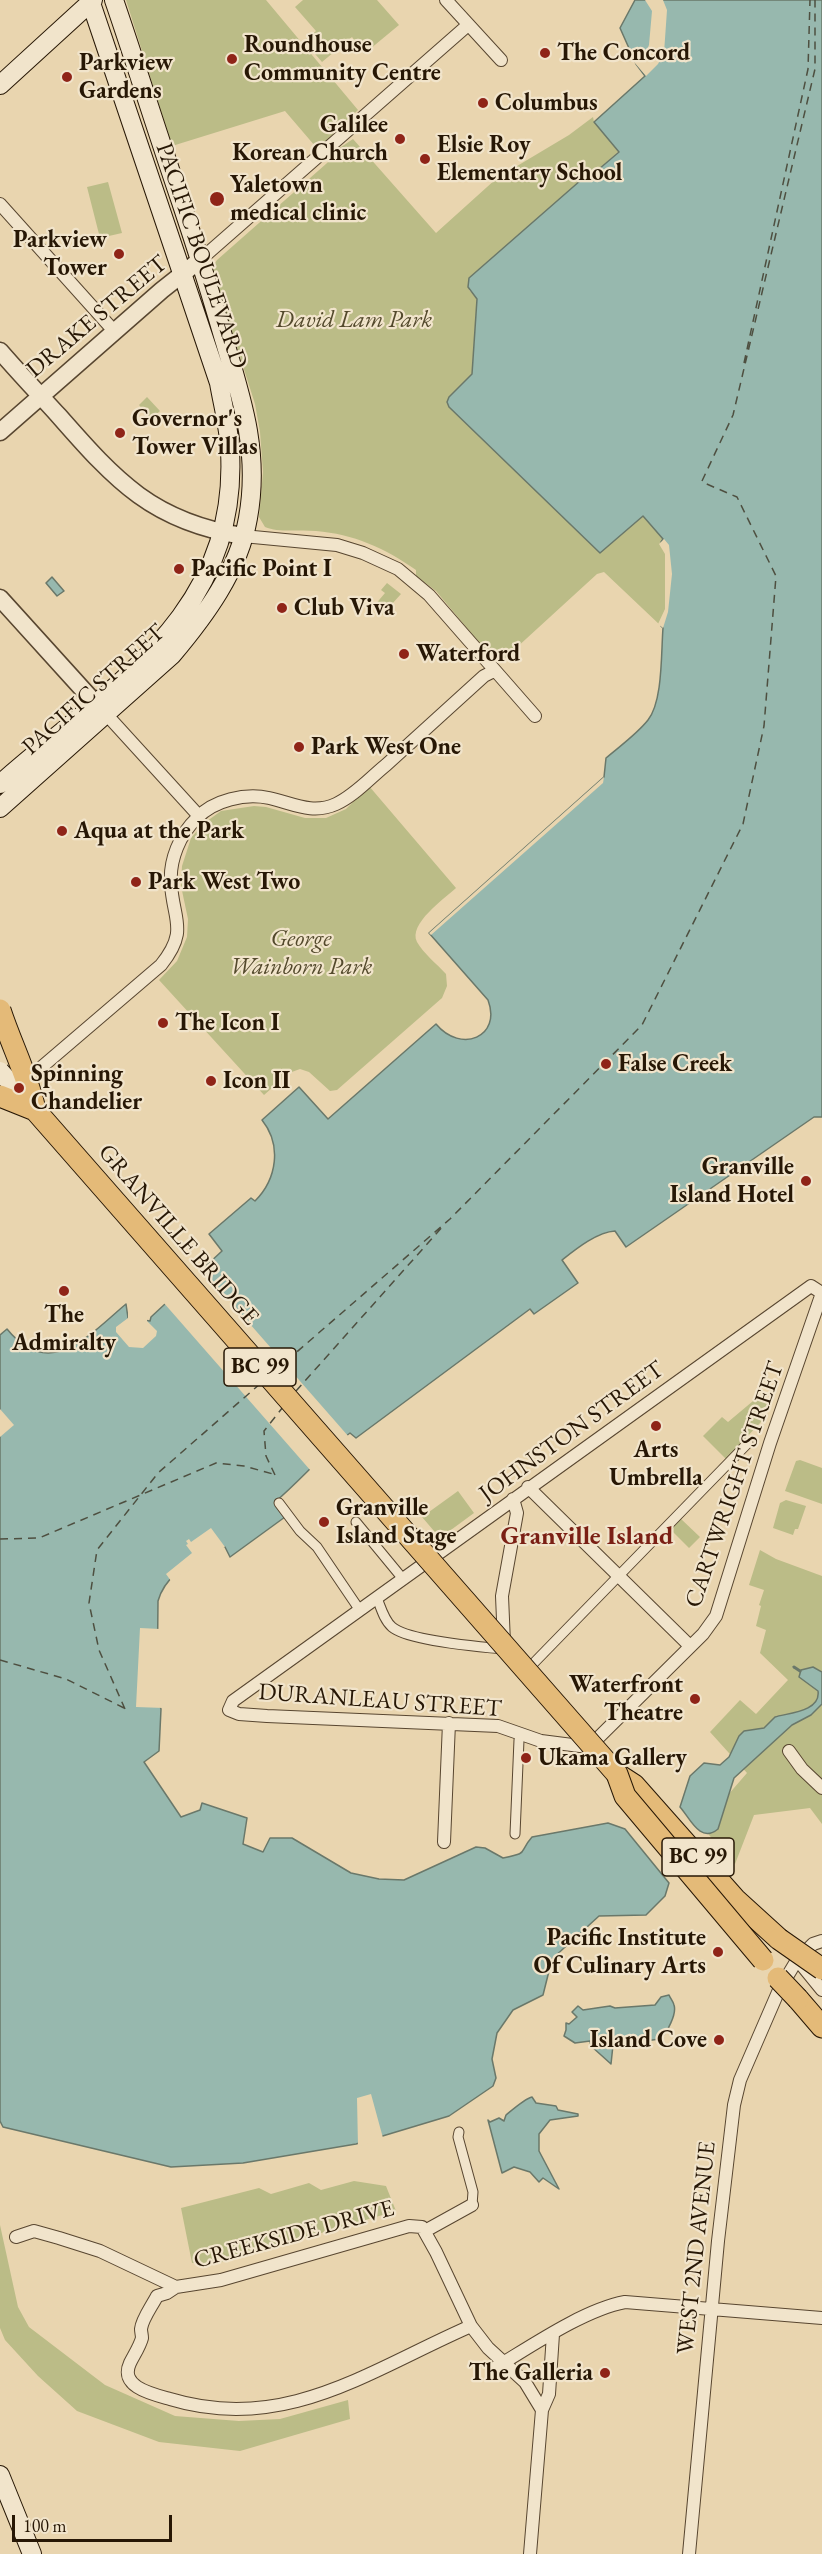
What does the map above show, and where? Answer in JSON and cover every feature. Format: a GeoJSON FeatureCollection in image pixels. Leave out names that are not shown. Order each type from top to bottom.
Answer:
{"type":"FeatureCollection","features":[{"type":"Feature","properties":{"kind":"highway","name":"GRANVILLE BRIDGE"},"geometry":{"type":"LineString","coordinates":[[0,1010],[12,1045],[30,1084],[35,1110]]}},
{"type":"Feature","properties":{"kind":"highway","name":"GRANVILLE BRIDGE"},"geometry":{"type":"LineString","coordinates":[[7,1094],[35,1110],[617,1774],[634,1785],[735,1899],[818,1974]]}},
{"type":"Feature","properties":{"kind":"highway"},"geometry":{"type":"LineString","coordinates":[[617,1774],[625,1796],[822,2027]]}},
{"type":"Feature","properties":{"kind":"main road","name":"PACIFIC BOULEVARD"},"geometry":{"type":"LineString","coordinates":[[114,0],[200,260],[248,421],[252,471],[248,521],[243,536]]}},
{"type":"Feature","properties":{"kind":"main road","name":"PACIFIC BOULEVARD"},"geometry":{"type":"LineString","coordinates":[[93,1],[219,383],[229,432],[230,480],[227,517],[222,533]]}},
{"type":"Feature","properties":{"kind":"main road"},"geometry":{"type":"LineString","coordinates":[[3,76],[93,1]]}},
{"type":"Feature","properties":{"kind":"main road","name":"PACIFIC STREET"},"geometry":{"type":"LineString","coordinates":[[0,807],[100,709],[177,624],[208,573],[222,533]]}},
{"type":"Feature","properties":{"kind":"main road","name":"PACIFIC STREET"},"geometry":{"type":"LineString","coordinates":[[0,784],[172,656],[188,637],[224,583],[243,536]]}},
{"type":"Feature","properties":{"kind":"main road","name":"GRANVILLE BRIDGE"},"geometry":{"type":"LineString","coordinates":[[0,1073],[35,1110]]}},
{"type":"Feature","properties":{"kind":"main road"},"geometry":{"type":"LineString","coordinates":[[0,2475],[32,2554]]}},
{"type":"Feature","properties":{"kind":"street"},"geometry":{"type":"LineString","coordinates":[[446,0],[501,60]]}},
{"type":"Feature","properties":{"kind":"street","name":"DRAKE STREET"},"geometry":{"type":"LineString","coordinates":[[0,432],[468,25]]}},
{"type":"Feature","properties":{"kind":"street"},"geometry":{"type":"LineString","coordinates":[[0,204],[114,332]]}},
{"type":"Feature","properties":{"kind":"street"},"geometry":{"type":"LineString","coordinates":[[0,351],[95,457],[133,492],[172,516],[222,533],[337,546],[363,553],[398,569],[429,595],[535,716]]}},
{"type":"Feature","properties":{"kind":"street"},"geometry":{"type":"LineString","coordinates":[[0,598],[199,816]]}},
{"type":"Feature","properties":{"kind":"street"},"geometry":{"type":"LineString","coordinates":[[0,1104],[7,1094],[161,965],[172,951],[178,927],[171,889],[171,869],[182,837],[199,816],[220,803],[249,797],[270,798],[302,808],[324,808],[337,804],[364,784],[484,676],[494,671]]}},
{"type":"Feature","properties":{"kind":"street"},"geometry":{"type":"LineString","coordinates":[[0,1073],[7,1094],[105,1195]]}},
{"type":"Feature","properties":{"kind":"street","name":"CARTWRIGHT STREET"},"geometry":{"type":"LineString","coordinates":[[593,1749],[703,1634],[716,1616],[770,1443],[822,1293],[811,1286],[767,1318]]}},
{"type":"Feature","properties":{"kind":"street","name":"JOHNSTON STREET"},"geometry":{"type":"LineString","coordinates":[[228,1708],[233,1701],[359,1609],[767,1318]]}},
{"type":"Feature","properties":{"kind":"street"},"geometry":{"type":"LineString","coordinates":[[526,1671],[748,1443]]}},
{"type":"Feature","properties":{"kind":"street"},"geometry":{"type":"LineString","coordinates":[[528,1487],[690,1646]]}},
{"type":"Feature","properties":{"kind":"street"},"geometry":{"type":"LineString","coordinates":[[513,1499],[517,1513],[502,1596],[505,1649],[593,1749],[761,1931],[818,1974],[822,1990]]}},
{"type":"Feature","properties":{"kind":"street"},"geometry":{"type":"LineString","coordinates":[[279,1503],[300,1531],[317,1547],[359,1609]]}},
{"type":"Feature","properties":{"kind":"street"},"geometry":{"type":"LineString","coordinates":[[356,1522],[403,1579]]}},
{"type":"Feature","properties":{"kind":"street"},"geometry":{"type":"LineString","coordinates":[[377,1598],[386,1620],[392,1627],[403,1633],[446,1643],[505,1649]]}},
{"type":"Feature","properties":{"kind":"street","name":"DURANLEAU STREET"},"geometry":{"type":"LineString","coordinates":[[228,1708],[233,1713],[498,1726],[541,1741],[593,1749]]}},
{"type":"Feature","properties":{"kind":"street"},"geometry":{"type":"LineString","coordinates":[[444,1842],[449,1723]]}},
{"type":"Feature","properties":{"kind":"street"},"geometry":{"type":"LineString","coordinates":[[515,1834],[519,1740]]}},
{"type":"Feature","properties":{"kind":"street"},"geometry":{"type":"LineString","coordinates":[[789,1751],[802,1769],[822,1788]]}},
{"type":"Feature","properties":{"kind":"street"},"geometry":{"type":"LineString","coordinates":[[797,1960],[813,1944],[822,1941]]}},
{"type":"Feature","properties":{"kind":"street","name":"WEST 2ND AVENUE"},"geometry":{"type":"LineString","coordinates":[[689,2554],[732,2117],[740,2080],[779,1990],[797,1960]]}},
{"type":"Feature","properties":{"kind":"street"},"geometry":{"type":"LineString","coordinates":[[459,2132],[458,2137],[473,2192],[472,2205]]}},
{"type":"Feature","properties":{"kind":"street","name":"CREEKSIDE DRIVE"},"geometry":{"type":"LineString","coordinates":[[16,2237],[34,2231],[59,2238],[100,2251],[176,2287],[221,2280],[420,2228],[472,2205]]}},
{"type":"Feature","properties":{"kind":"street"},"geometry":{"type":"LineString","coordinates":[[420,2228],[471,2325],[488,2348],[506,2362],[525,2382],[542,2410]]}},
{"type":"Feature","properties":{"kind":"street"},"geometry":{"type":"LineString","coordinates":[[149,2275],[149,2285],[156,2296]]}},
{"type":"Feature","properties":{"kind":"street"},"geometry":{"type":"LineString","coordinates":[[176,2287],[156,2296],[141,2327],[142,2339],[127,2371],[131,2383],[155,2395],[192,2406],[233,2411],[277,2407],[334,2391],[471,2325]]}},
{"type":"Feature","properties":{"kind":"street"},"geometry":{"type":"LineString","coordinates":[[493,2369],[604,2308],[625,2302],[822,2318]]}},
{"type":"Feature","properties":{"kind":"street"},"geometry":{"type":"LineString","coordinates":[[530,2554],[542,2410],[549,2394],[553,2334]]}},
{"type":"Feature","properties":{"kind":"green space"},"geometry":{"type":"Polygon","coordinates":[[[126,0],[266,0],[358,110],[326,141],[321,141],[315,146],[285,111],[172,146],[126,0]]]}},
{"type":"Feature","properties":{"kind":"green space"},"geometry":{"type":"Polygon","coordinates":[[[303,0],[377,0],[399,25],[364,54],[352,37],[322,62],[304,41],[316,31],[295,7],[303,0]]]}},
{"type":"Feature","properties":{"kind":"green space","name":"David Lam Park"},"geometry":{"type":"Polygon","coordinates":[[[593,117],[594,122],[619,151],[591,176],[589,173],[469,290],[477,299],[472,375],[449,397],[449,407],[600,553],[643,515],[660,534],[667,550],[669,572],[666,607],[661,626],[604,572],[597,574],[503,660],[496,663],[436,591],[416,576],[416,570],[392,555],[368,543],[343,535],[265,527],[259,517],[263,472],[255,404],[213,266],[335,156],[335,151],[353,139],[436,233],[497,178],[569,135],[593,117]]]}},
{"type":"Feature","properties":{"kind":"green space"},"geometry":{"type":"Polygon","coordinates":[[[108,182],[122,233],[100,238],[87,187],[108,182]]]}},
{"type":"Feature","properties":{"kind":"green space"},"geometry":{"type":"Polygon","coordinates":[[[147,397],[160,411],[151,419],[139,405],[147,397]]]}},
{"type":"Feature","properties":{"kind":"green space"},"geometry":{"type":"Polygon","coordinates":[[[387,583],[401,594],[382,615],[374,606],[385,593],[381,590],[387,583]]]}},
{"type":"Feature","properties":{"kind":"green space","name":"George Wainborn Park"},"geometry":{"type":"Polygon","coordinates":[[[369,786],[456,888],[422,920],[416,935],[417,942],[423,950],[446,974],[447,986],[442,998],[337,1090],[330,1091],[309,1072],[300,1069],[289,1073],[264,1095],[159,980],[177,961],[187,937],[188,919],[181,886],[182,866],[191,838],[203,824],[221,811],[254,806],[305,818],[326,818],[346,809],[369,786]]]}},
{"type":"Feature","properties":{"kind":"green space"},"geometry":{"type":"Polygon","coordinates":[[[759,1396],[767,1404],[761,1422],[726,1459],[703,1436],[722,1417],[728,1422],[759,1396]]]}},
{"type":"Feature","properties":{"kind":"green space"},"geometry":{"type":"Polygon","coordinates":[[[800,1460],[822,1468],[822,1504],[785,1491],[796,1461],[800,1460]]]}},
{"type":"Feature","properties":{"kind":"green space"},"geometry":{"type":"Polygon","coordinates":[[[458,1491],[474,1513],[440,1538],[422,1517],[458,1491]]]}},
{"type":"Feature","properties":{"kind":"green space"},"geometry":{"type":"Polygon","coordinates":[[[786,1500],[806,1506],[798,1529],[795,1529],[793,1535],[773,1528],[780,1503],[786,1500]]]}},
{"type":"Feature","properties":{"kind":"green space"},"geometry":{"type":"Polygon","coordinates":[[[680,1518],[700,1537],[689,1548],[670,1529],[680,1518]]]}},
{"type":"Feature","properties":{"kind":"green space"},"geometry":{"type":"Polygon","coordinates":[[[760,1550],[776,1559],[822,1576],[822,1824],[810,1808],[754,1815],[735,1864],[701,1826],[747,1773],[710,1732],[740,1700],[756,1714],[788,1680],[760,1653],[766,1630],[756,1626],[764,1590],[749,1585],[760,1550]]]}},
{"type":"Feature","properties":{"kind":"green space"},"geometry":{"type":"Polygon","coordinates":[[[354,2181],[386,2186],[396,2211],[216,2264],[192,2263],[181,2208],[259,2188],[271,2194],[309,2183],[321,2190],[354,2181]]]}},
{"type":"Feature","properties":{"kind":"green space"},"geometry":{"type":"Polygon","coordinates":[[[0,2225],[18,2307],[29,2327],[105,2385],[175,2416],[239,2421],[280,2419],[348,2400],[350,2419],[240,2451],[159,2442],[77,2411],[38,2376],[5,2340],[0,2328],[0,2225]]]}},
{"type":"Feature","properties":{"kind":"water","name":"False Creek"},"geometry":{"type":"Polygon","coordinates":[[[635,0],[822,0],[822,1117],[814,1117],[626,1247],[615,1231],[601,1234],[580,1246],[562,1260],[578,1283],[534,1314],[530,1309],[356,1438],[350,1433],[275,1502],[285,1517],[230,1557],[225,1547],[218,1547],[174,1575],[162,1591],[158,1601],[157,1698],[161,1709],[159,1751],[144,1762],[181,1817],[200,1810],[202,1803],[247,1818],[243,1844],[263,1852],[270,1838],[292,1838],[351,1873],[379,1879],[404,1880],[476,1847],[485,1848],[503,1858],[521,1853],[532,1837],[608,1823],[625,1829],[669,1883],[665,1896],[646,1915],[599,1916],[552,1959],[543,1995],[513,2010],[497,2033],[492,2059],[496,2078],[493,2086],[449,2116],[356,2144],[243,2163],[171,2167],[3,2127],[0,2121],[0,1335],[7,1329],[23,1344],[39,1352],[54,1353],[83,1340],[126,1304],[128,1318],[150,1321],[151,1317],[222,1251],[209,1234],[251,1198],[255,1201],[268,1183],[274,1162],[274,1151],[272,1140],[262,1120],[299,1087],[328,1119],[436,1024],[446,1033],[457,1038],[477,1037],[484,1032],[489,1024],[491,1013],[488,1000],[429,933],[604,777],[606,758],[639,730],[653,712],[659,689],[663,628],[661,626],[666,610],[668,554],[661,542],[663,539],[643,516],[600,553],[449,407],[447,402],[449,397],[472,374],[477,299],[468,287],[469,278],[589,173],[592,175],[619,152],[594,122],[645,76],[636,64],[620,28],[635,0]]]}},
{"type":"Feature","properties":{"kind":"water"},"geometry":{"type":"Polygon","coordinates":[[[52,577],[64,591],[57,596],[46,583],[52,577]]]}},
{"type":"Feature","properties":{"kind":"water"},"geometry":{"type":"Polygon","coordinates":[[[813,1667],[822,1672],[822,1704],[811,1715],[792,1725],[734,1778],[718,1829],[712,1833],[701,1832],[680,1807],[690,1776],[704,1763],[720,1765],[729,1757],[739,1736],[744,1731],[764,1728],[775,1717],[802,1710],[814,1703],[818,1698],[818,1691],[799,1677],[801,1670],[813,1667]]]}},
{"type":"Feature","properties":{"kind":"water"},"geometry":{"type":"Polygon","coordinates":[[[669,1995],[675,2009],[671,2023],[663,2036],[660,2039],[613,2045],[611,2064],[591,2046],[590,2041],[575,2043],[564,2036],[566,2023],[569,2024],[577,2017],[572,2012],[578,2006],[583,2010],[610,2006],[615,2008],[655,2005],[661,1997],[669,1995]]]}},
{"type":"Feature","properties":{"kind":"water"},"geometry":{"type":"Polygon","coordinates":[[[532,2097],[536,2103],[556,2106],[558,2110],[578,2114],[578,2116],[550,2120],[539,2134],[539,2151],[559,2189],[543,2178],[539,2182],[530,2172],[514,2167],[502,2173],[488,2120],[490,2122],[499,2118],[504,2121],[506,2115],[532,2097]]]}},
{"type":"Feature","properties":{"kind":"pier"},"geometry":{"type":"Polygon","coordinates":[[[645,0],[663,0],[667,10],[664,53],[658,64],[646,76],[634,62],[646,52],[649,45],[652,11],[645,0]]]}},
{"type":"Feature","properties":{"kind":"pier"},"geometry":{"type":"Polygon","coordinates":[[[664,539],[669,545],[672,574],[668,612],[663,628],[658,624],[665,609],[665,554],[659,544],[664,539]]]}},
{"type":"Feature","properties":{"kind":"pier"},"geometry":{"type":"Polygon","coordinates":[[[604,777],[603,783],[431,935],[429,933],[604,777]]]}},
{"type":"Feature","properties":{"kind":"pier"},"geometry":{"type":"Polygon","coordinates":[[[200,1267],[349,1437],[311,1471],[163,1302],[200,1267]]]}},
{"type":"Feature","properties":{"kind":"pier"},"geometry":{"type":"Polygon","coordinates":[[[128,1309],[131,1310],[131,1316],[147,1318],[147,1321],[157,1331],[156,1336],[143,1348],[129,1347],[116,1332],[116,1327],[128,1318],[128,1309]]]}},
{"type":"Feature","properties":{"kind":"pier"},"geometry":{"type":"Polygon","coordinates":[[[0,1409],[14,1425],[0,1437],[0,1409]]]}},
{"type":"Feature","properties":{"kind":"pier"},"geometry":{"type":"Polygon","coordinates":[[[211,1528],[225,1547],[171,1581],[166,1574],[192,1553],[186,1541],[189,1539],[191,1542],[211,1528]]]}},
{"type":"Feature","properties":{"kind":"pier"},"geometry":{"type":"Polygon","coordinates":[[[140,1628],[160,1629],[160,1698],[164,1708],[136,1707],[140,1628]]]}},
{"type":"Feature","properties":{"kind":"pier"},"geometry":{"type":"Polygon","coordinates":[[[371,2094],[383,2138],[358,2147],[357,2098],[371,2094]]]}},
{"type":"Feature","properties":{"kind":"waterway"},"geometry":{"type":"LineString","coordinates":[[794,1667],[800,1671]]}},
{"type":"Feature","properties":{"kind":"ferry route"},"geometry":{"type":"LineString","coordinates":[[744,363],[808,69],[810,0]]}},
{"type":"Feature","properties":{"kind":"ferry route"},"geometry":{"type":"LineString","coordinates":[[702,481],[733,415],[815,69],[815,0]]}},
{"type":"Feature","properties":{"kind":"ferry route"},"geometry":{"type":"LineString","coordinates":[[276,1370],[450,1219],[642,1025],[743,824],[764,726],[776,576],[737,497],[702,482]]}},
{"type":"Feature","properties":{"kind":"ferry route"},"geometry":{"type":"LineString","coordinates":[[296,1391],[444,1225]]}},
{"type":"Feature","properties":{"kind":"ferry route"},"geometry":{"type":"LineString","coordinates":[[125,1709],[99,1650],[89,1603],[97,1550],[158,1473],[261,1383]]}},
{"type":"Feature","properties":{"kind":"ferry route"},"geometry":{"type":"LineString","coordinates":[[275,1475],[266,1456],[264,1431],[283,1407]]}},
{"type":"Feature","properties":{"kind":"ferry route"},"geometry":{"type":"LineString","coordinates":[[0,1539],[39,1538],[216,1463],[244,1466],[273,1474]]}},
{"type":"Feature","properties":{"kind":"ferry route"},"geometry":{"type":"LineString","coordinates":[[0,1660],[66,1679],[124,1708]]}},
{"type":"Feature","properties":{"kind":"place","name":"The Concord"},"geometry":{"type":"Point","coordinates":[545,53]}},
{"type":"Feature","properties":{"kind":"place","name":"Roundhouse Community Centre"},"geometry":{"type":"Point","coordinates":[232,59]}},
{"type":"Feature","properties":{"kind":"place","name":"Parkview Gardens"},"geometry":{"type":"Point","coordinates":[67,77]}},
{"type":"Feature","properties":{"kind":"place","name":"Columbus"},"geometry":{"type":"Point","coordinates":[483,103]}},
{"type":"Feature","properties":{"kind":"place","name":"Galilee Korean Church"},"geometry":{"type":"Point","coordinates":[400,139]}},
{"type":"Feature","properties":{"kind":"place","name":"Elsie Roy Elementary School"},"geometry":{"type":"Point","coordinates":[425,159]}},
{"type":"Feature","properties":{"kind":"place","name":"Yaletown medical clinic"},"geometry":{"type":"Point","coordinates":[217,199]}},
{"type":"Feature","properties":{"kind":"place","name":"Parkview Tower"},"geometry":{"type":"Point","coordinates":[119,254]}},
{"type":"Feature","properties":{"kind":"place","name":"Governor's Tower Villas"},"geometry":{"type":"Point","coordinates":[120,433]}},
{"type":"Feature","properties":{"kind":"place","name":"Pacific Point I"},"geometry":{"type":"Point","coordinates":[179,569]}},
{"type":"Feature","properties":{"kind":"place","name":"Club Viva"},"geometry":{"type":"Point","coordinates":[282,608]}},
{"type":"Feature","properties":{"kind":"place","name":"Waterford"},"geometry":{"type":"Point","coordinates":[404,654]}},
{"type":"Feature","properties":{"kind":"place","name":"Park West One"},"geometry":{"type":"Point","coordinates":[299,747]}},
{"type":"Feature","properties":{"kind":"place","name":"Aqua at the Park"},"geometry":{"type":"Point","coordinates":[62,831]}},
{"type":"Feature","properties":{"kind":"place","name":"Park West Two"},"geometry":{"type":"Point","coordinates":[136,882]}},
{"type":"Feature","properties":{"kind":"place","name":"The Icon I"},"geometry":{"type":"Point","coordinates":[163,1023]}},
{"type":"Feature","properties":{"kind":"place","name":"False Creek"},"geometry":{"type":"Point","coordinates":[606,1064]}},
{"type":"Feature","properties":{"kind":"place","name":"Icon II"},"geometry":{"type":"Point","coordinates":[211,1081]}},
{"type":"Feature","properties":{"kind":"place","name":"Spinning Chandelier"},"geometry":{"type":"Point","coordinates":[19,1088]}},
{"type":"Feature","properties":{"kind":"place","name":"Granville Island Hotel"},"geometry":{"type":"Point","coordinates":[806,1181]}},
{"type":"Feature","properties":{"kind":"place","name":"The Admiralty"},"geometry":{"type":"Point","coordinates":[64,1291]}},
{"type":"Feature","properties":{"kind":"place","name":"Arts Umbrella"},"geometry":{"type":"Point","coordinates":[656,1426]}},
{"type":"Feature","properties":{"kind":"place","name":"Granville Island Stage"},"geometry":{"type":"Point","coordinates":[324,1522]}},
{"type":"Feature","properties":{"kind":"place","name":"Waterfront Theatre"},"geometry":{"type":"Point","coordinates":[695,1699]}},
{"type":"Feature","properties":{"kind":"place","name":"Ukama Gallery"},"geometry":{"type":"Point","coordinates":[526,1758]}},
{"type":"Feature","properties":{"kind":"place","name":"Pacific Institute Of Culinary Arts"},"geometry":{"type":"Point","coordinates":[718,1952]}},
{"type":"Feature","properties":{"kind":"place","name":"Island Cove"},"geometry":{"type":"Point","coordinates":[719,2040]}},
{"type":"Feature","properties":{"kind":"place","name":"The Galleria"},"geometry":{"type":"Point","coordinates":[605,2373]}},
{"type":"Feature","properties":{"kind":"district","name":"Granville Island"},"geometry":{"type":"Point","coordinates":[587,1537]}}]}
